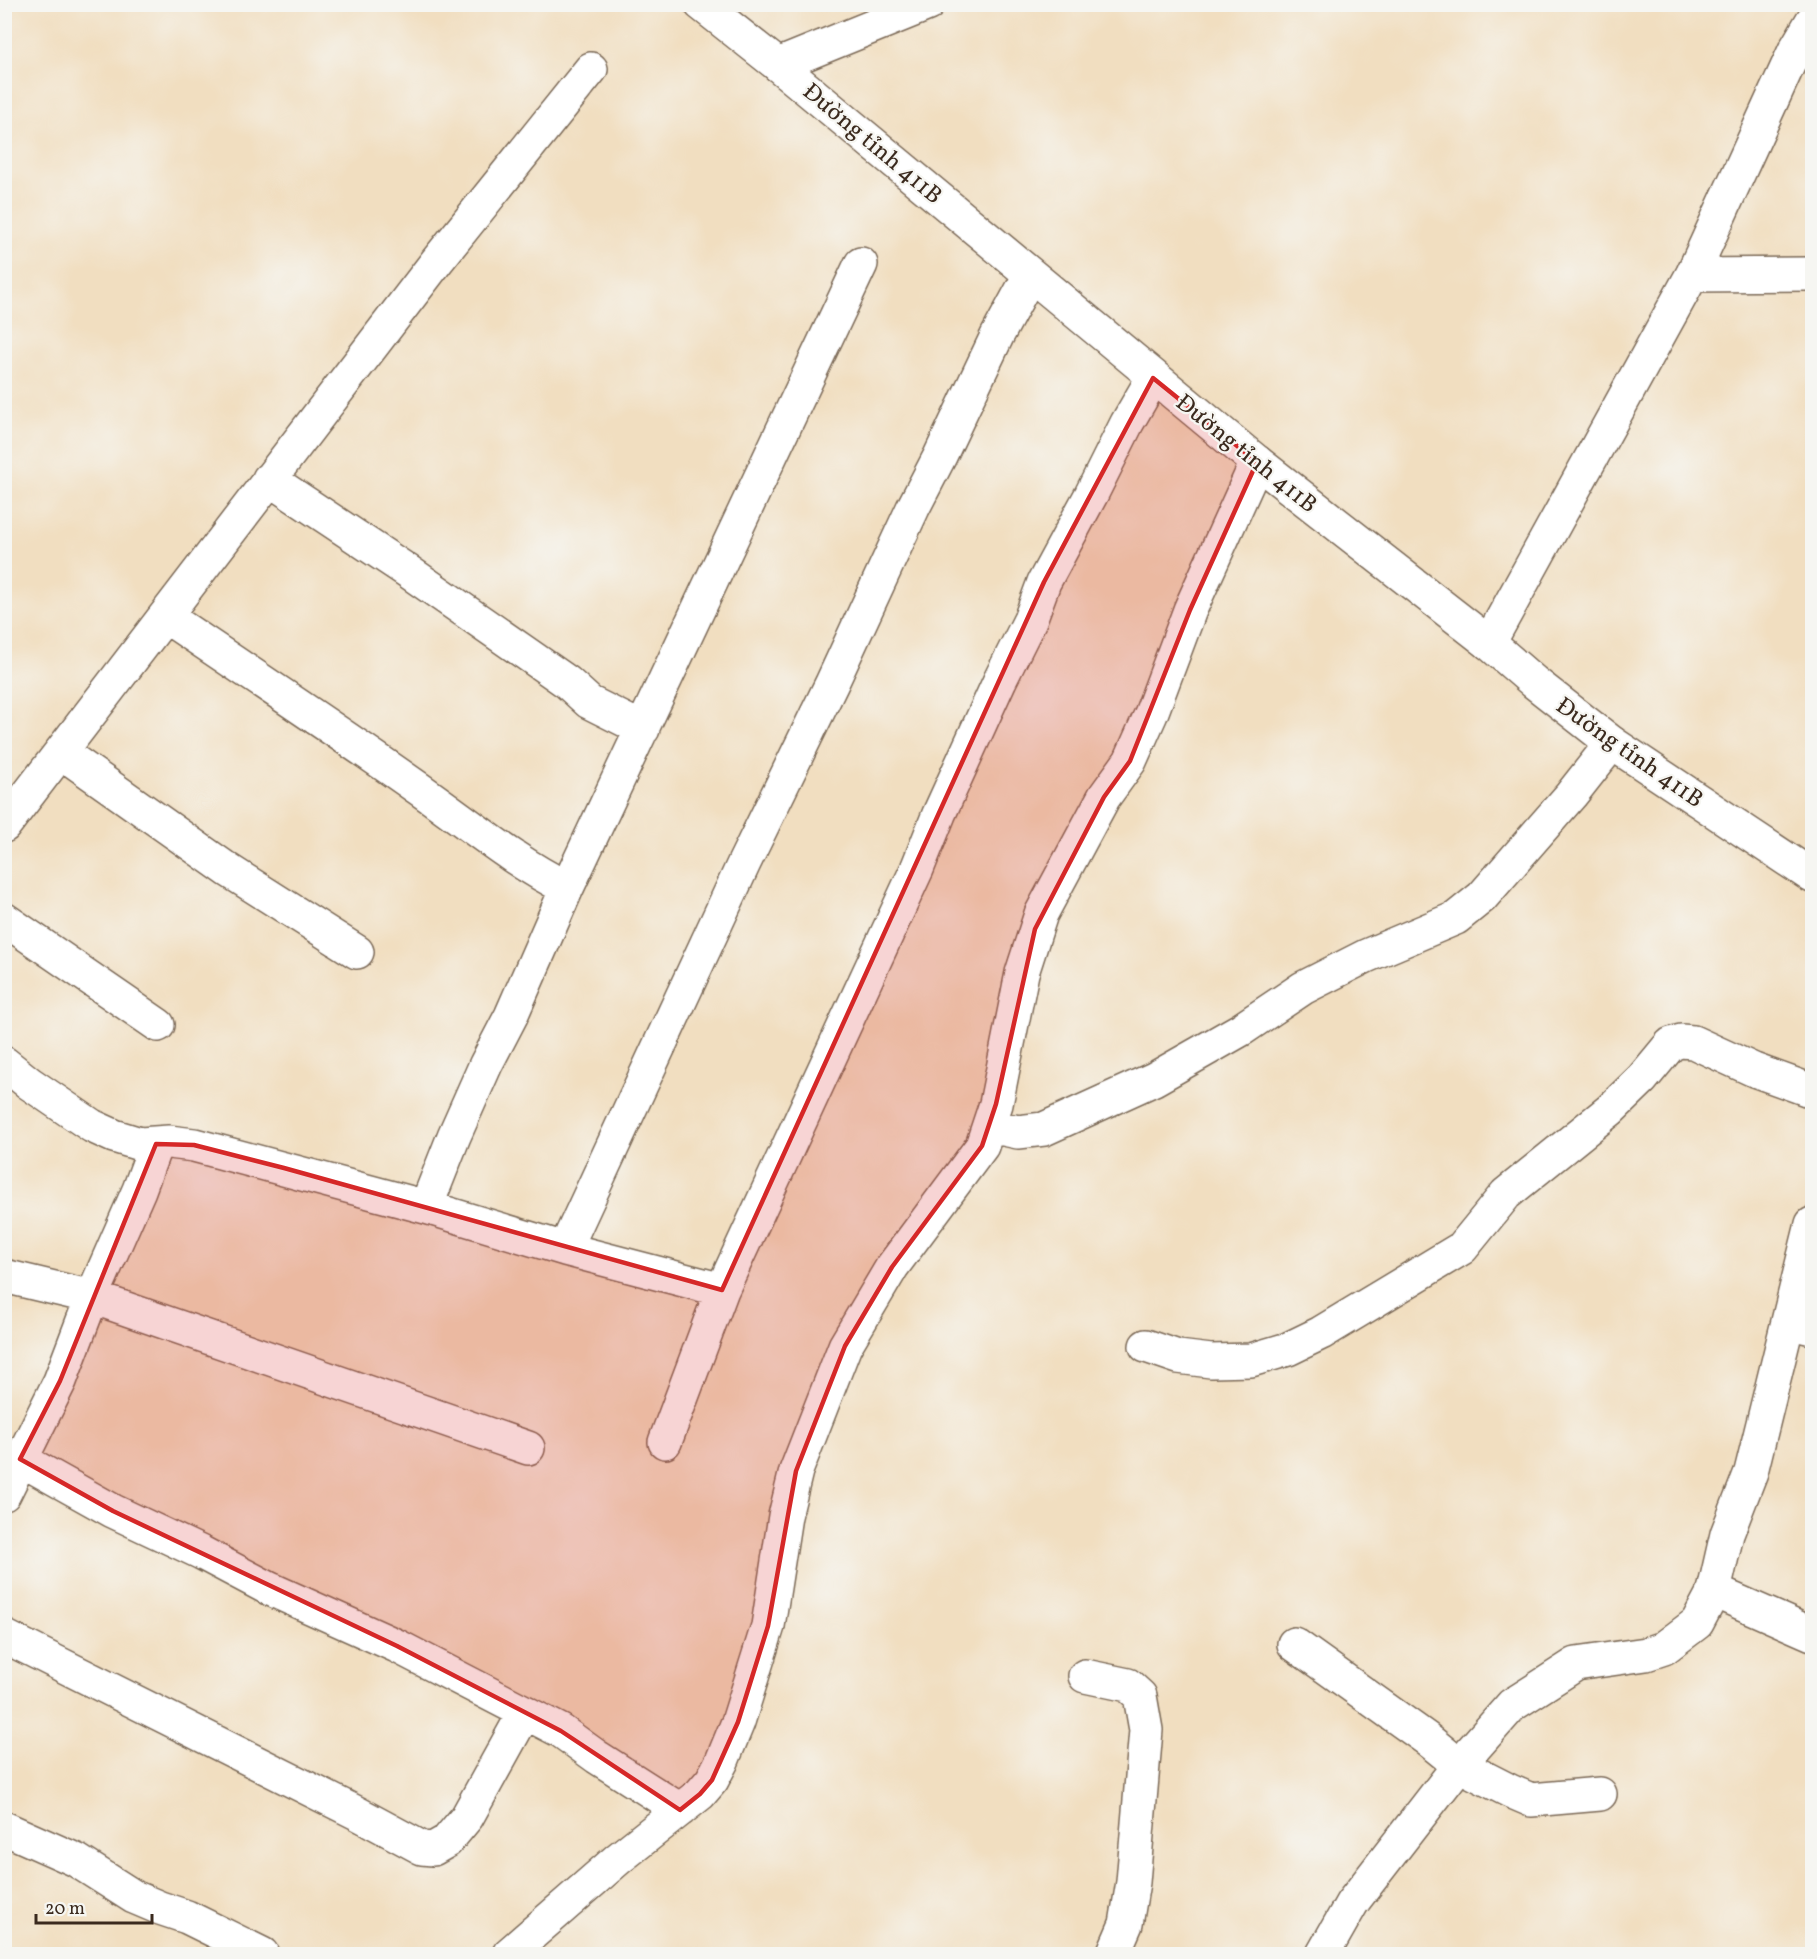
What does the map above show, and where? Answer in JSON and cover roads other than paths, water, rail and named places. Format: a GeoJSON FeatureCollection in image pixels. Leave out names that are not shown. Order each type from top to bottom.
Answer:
{"type":"FeatureCollection","features":[{"type":"Feature","properties":{"kind":"street","name":"Đường tỉnh 411B"},"geometry":{"type":"LineString","coordinates":[[701,4],[778,65],[1153,378],[1489,642],[1534,682],[1612,743],[1812,876]]}},
{"type":"Feature","properties":{"kind":"street"},"geometry":{"type":"LineString","coordinates":[[778,65],[928,4]]}},
{"type":"Feature","properties":{"kind":"street"},"geometry":{"type":"LineString","coordinates":[[1489,642],[1692,275],[1795,50],[1812,21]]}},
{"type":"Feature","properties":{"kind":"street"},"geometry":{"type":"LineString","coordinates":[[4,826],[436,261],[591,69]]}},
{"type":"Feature","properties":{"kind":"street"},"geometry":{"type":"LineString","coordinates":[[426,1207],[459,1125],[486,1064],[511,1016],[567,888],[861,264]]}},
{"type":"Feature","properties":{"kind":"street"},"geometry":{"type":"LineString","coordinates":[[1692,275],[1812,274]]}},
{"type":"Feature","properties":{"kind":"street"},"geometry":{"type":"LineString","coordinates":[[565,1249],[744,863],[832,683],[913,508],[997,336],[1030,275]]}},
{"type":"Feature","properties":{"kind":"street"},"geometry":{"type":"LineString","coordinates":[[664,1442],[722,1290],[917,869],[939,814],[1030,620],[1044,582],[1153,378]]}},
{"type":"Feature","properties":{"kind":"street"},"geometry":{"type":"LineString","coordinates":[[509,1954],[609,1866],[700,1794],[712,1780],[738,1722],[768,1626],[785,1516],[796,1471],[845,1346],[892,1267],[982,1146],[990,1126],[1022,973],[1041,914],[1104,797],[1130,761],[1151,714],[1190,610],[1257,462]]}},
{"type":"Feature","properties":{"kind":"street"},"geometry":{"type":"LineString","coordinates":[[269,479],[524,652],[567,682],[589,702],[643,729]]}},
{"type":"Feature","properties":{"kind":"street"},"geometry":{"type":"LineString","coordinates":[[165,616],[418,788],[512,857],[542,876],[567,888]]}},
{"type":"Feature","properties":{"kind":"street"},"geometry":{"type":"LineString","coordinates":[[990,1126],[1018,1132],[1044,1129],[1154,1079],[1242,1029],[1303,988],[1366,956],[1456,918],[1482,897],[1571,795],[1612,743]]}},
{"type":"Feature","properties":{"kind":"street"},"geometry":{"type":"LineString","coordinates":[[61,752],[228,870],[357,952]]}},
{"type":"Feature","properties":{"kind":"street"},"geometry":{"type":"LineString","coordinates":[[4,919],[158,1024]]}},
{"type":"Feature","properties":{"kind":"street"},"geometry":{"type":"LineString","coordinates":[[1146,1346],[1178,1357],[1211,1361],[1251,1360],[1288,1349],[1321,1333],[1462,1248],[1506,1194],[1610,1110],[1671,1044],[1681,1041],[1693,1042],[1754,1070],[1812,1091]]}},
{"type":"Feature","properties":{"kind":"street"},"geometry":{"type":"LineString","coordinates":[[4,1063],[92,1126],[140,1144],[169,1142],[194,1145],[426,1207],[565,1249],[722,1290]]}},
{"type":"Feature","properties":{"kind":"street"},"geometry":{"type":"LineString","coordinates":[[4,1494],[60,1381],[92,1297],[139,1190],[156,1144]]}},
{"type":"Feature","properties":{"kind":"street"},"geometry":{"type":"LineString","coordinates":[[1323,1954],[1352,1904],[1459,1765],[1512,1705],[1575,1664],[1646,1654],[1664,1648],[1697,1623],[1714,1592],[1727,1534],[1751,1472],[1801,1326],[1812,1224]]}},
{"type":"Feature","properties":{"kind":"street"},"geometry":{"type":"LineString","coordinates":[[4,1276],[92,1297],[528,1448]]}},
{"type":"Feature","properties":{"kind":"street"},"geometry":{"type":"LineString","coordinates":[[20,1459],[113,1511],[278,1593],[397,1646],[561,1731],[680,1810]]}},
{"type":"Feature","properties":{"kind":"street"},"geometry":{"type":"LineString","coordinates":[[1714,1592],[1812,1634]]}},
{"type":"Feature","properties":{"kind":"street"},"geometry":{"type":"LineString","coordinates":[[4,1636],[357,1813],[422,1848],[433,1850],[447,1841],[467,1817],[525,1712]]}},
{"type":"Feature","properties":{"kind":"street"},"geometry":{"type":"LineString","coordinates":[[1294,1644],[1427,1739],[1459,1765],[1532,1800],[1600,1794]]}},
{"type":"Feature","properties":{"kind":"street"},"geometry":{"type":"LineString","coordinates":[[1085,1676],[1128,1685],[1134,1690],[1140,1696],[1146,1730],[1133,1882],[1126,1924],[1113,1954]]}},
{"type":"Feature","properties":{"kind":"street"},"geometry":{"type":"LineString","coordinates":[[4,1828],[76,1860],[134,1897],[187,1917],[262,1954]]}}]}
